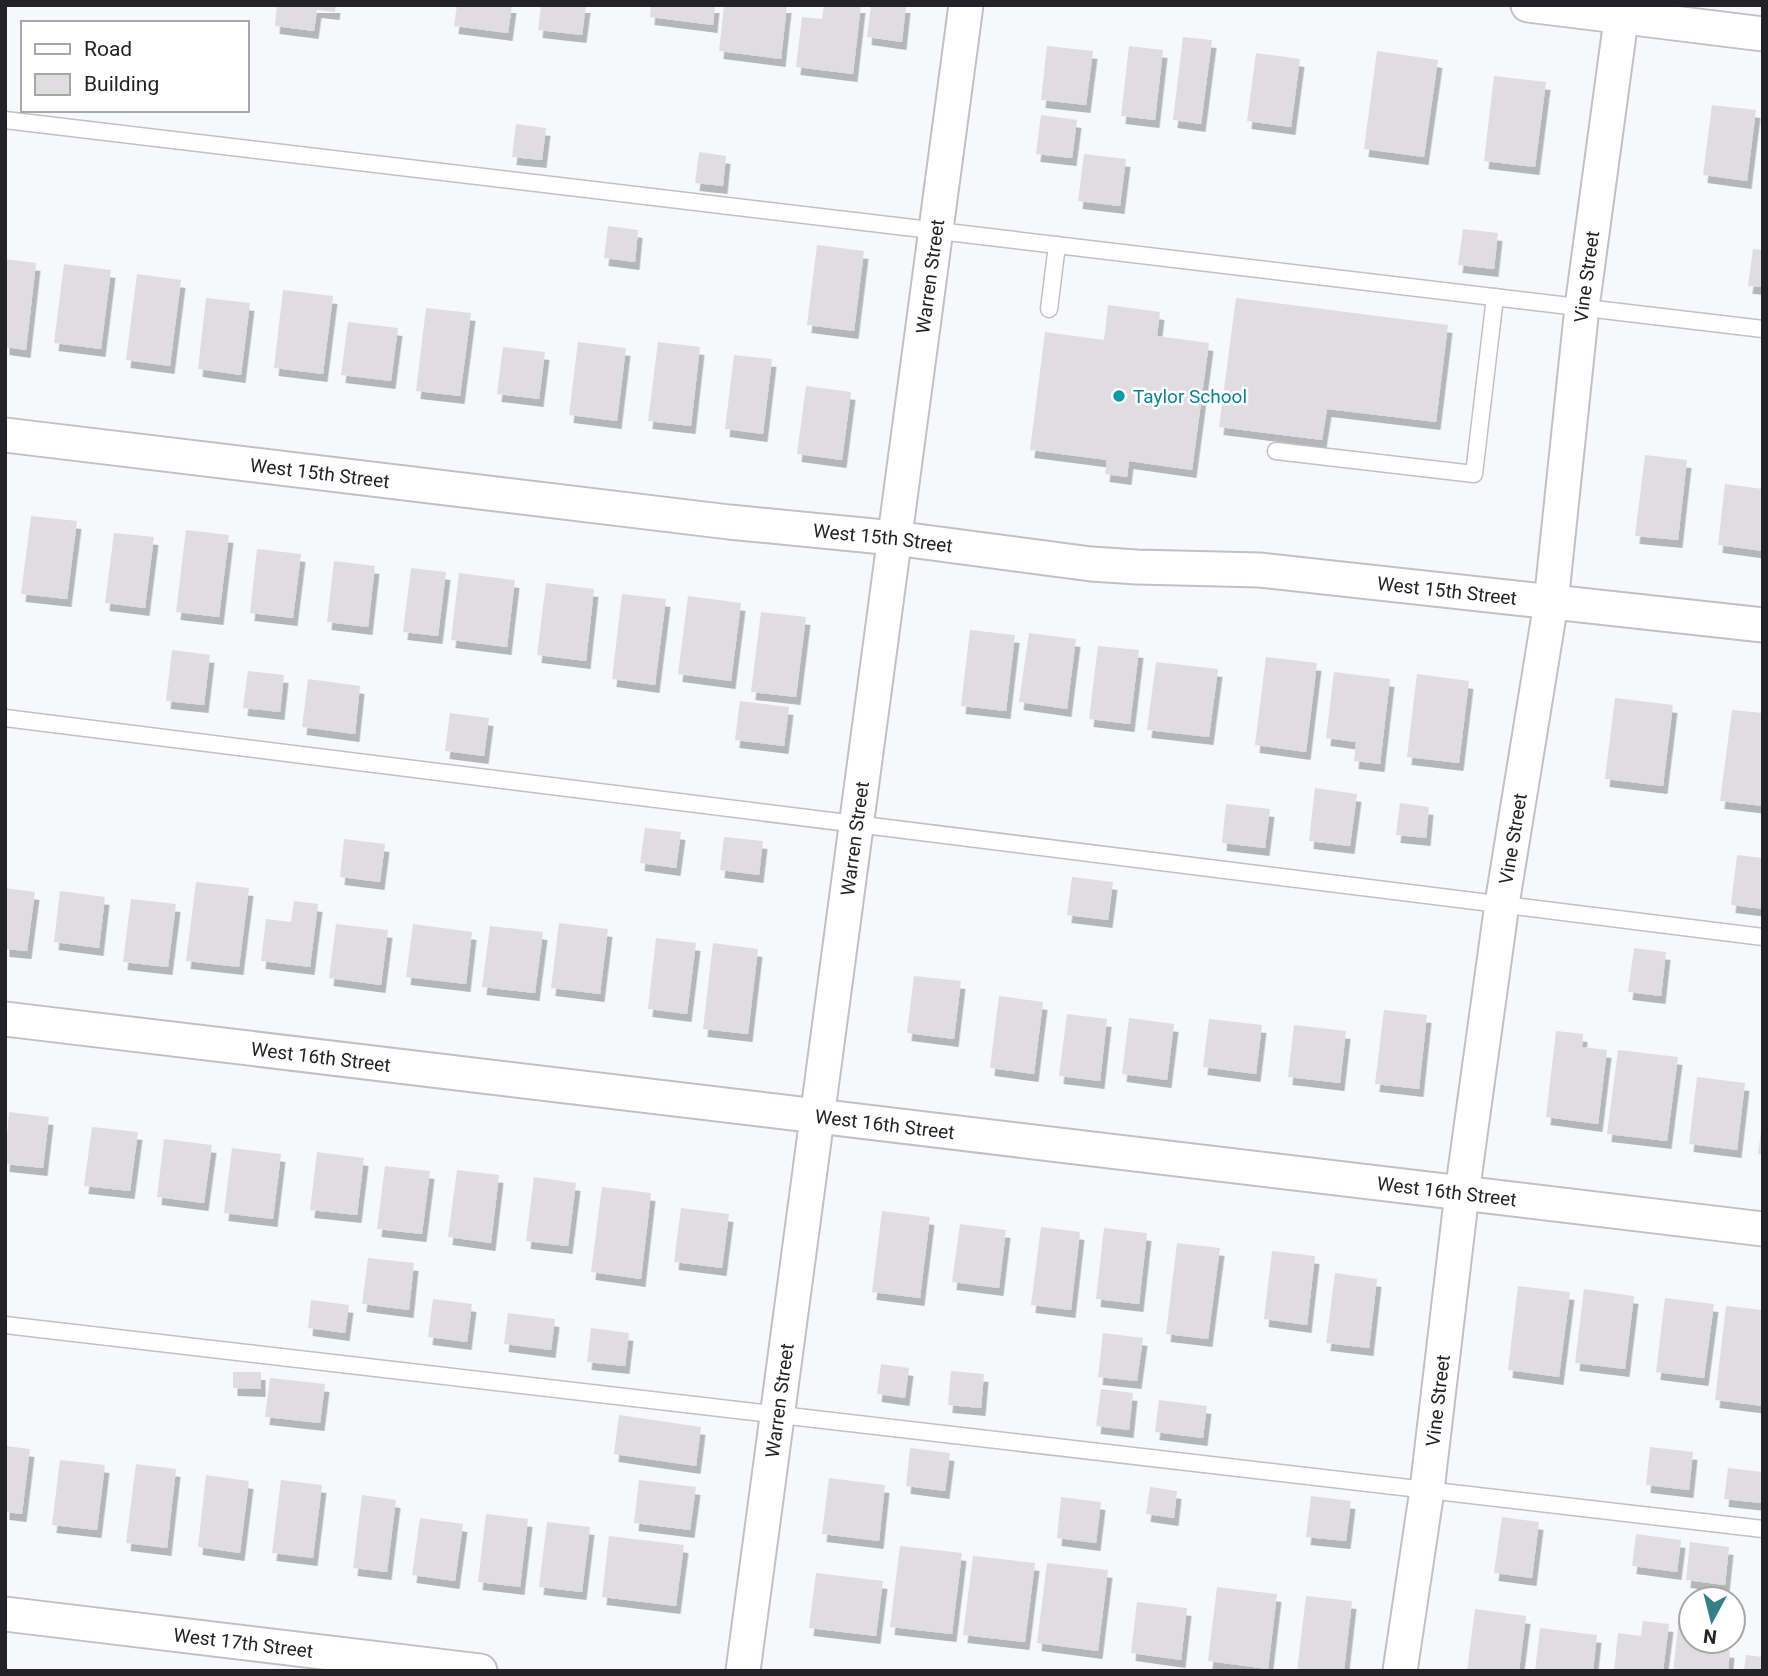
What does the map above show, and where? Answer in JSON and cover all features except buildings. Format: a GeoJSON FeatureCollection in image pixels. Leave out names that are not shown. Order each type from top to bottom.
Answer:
{"type":"FeatureCollection","features":[{"type":"Feature","properties":{"kind":"street","name":"Warren Street"},"geometry":{"type":"LineString","coordinates":[[743,1671],[966,5]]}},
{"type":"Feature","properties":{"kind":"street"},"geometry":{"type":"LineString","coordinates":[[1528,5],[1622,11],[1763,34]]}},
{"type":"Feature","properties":{"kind":"street","name":"Vine Street"},"geometry":{"type":"LineString","coordinates":[[1400,1671],[1427,1490],[1462,1193],[1502,904],[1551,603],[1582,307],[1622,11]]}},
{"type":"Feature","properties":{"kind":"street","name":"West 15th Street"},"geometry":{"type":"LineString","coordinates":[[5,435],[715,520],[894,538],[1091,564],[1137,568],[1260,570],[1763,625]]}},
{"type":"Feature","properties":{"kind":"street","name":"West 16th Street"},"geometry":{"type":"LineString","coordinates":[[5,1019],[1763,1229]]}},
{"type":"Feature","properties":{"kind":"street","name":"West 17th Street"},"geometry":{"type":"LineString","coordinates":[[5,1614],[480,1671]]}},
{"type":"Feature","properties":{"kind":"lane"},"geometry":{"type":"LineString","coordinates":[[5,120],[1763,329]]}},
{"type":"Feature","properties":{"kind":"lane"},"geometry":{"type":"LineString","coordinates":[[1049,309],[1057,245]]}},
{"type":"Feature","properties":{"kind":"lane"},"geometry":{"type":"LineString","coordinates":[[1276,451],[1474,474],[1495,297]]}},
{"type":"Feature","properties":{"kind":"lane"},"geometry":{"type":"LineString","coordinates":[[5,718],[1763,937]]}},
{"type":"Feature","properties":{"kind":"lane"},"geometry":{"type":"LineString","coordinates":[[5,1325],[1763,1529]]}},
{"type":"Feature","properties":{"kind":"place","name":"Taylor School"},"geometry":{"type":"Point","coordinates":[1119,396]}}]}
